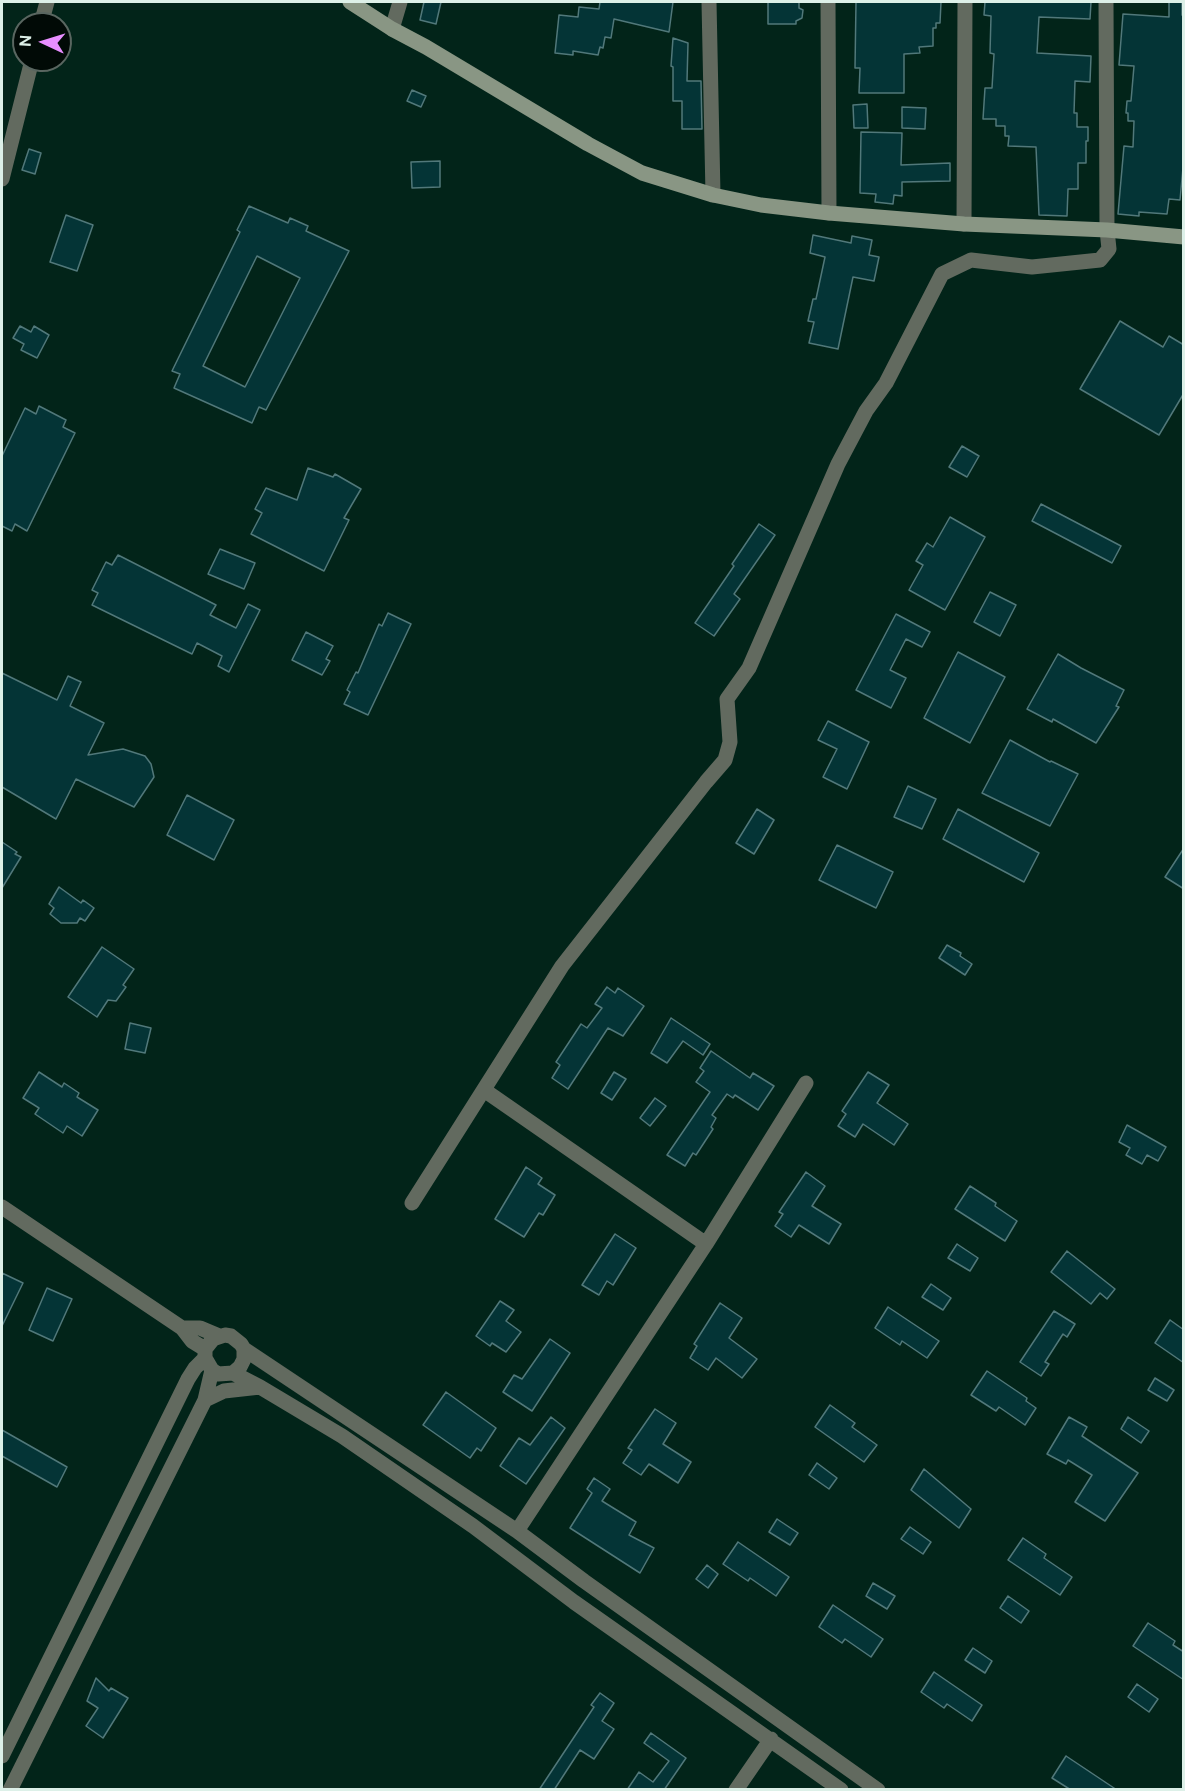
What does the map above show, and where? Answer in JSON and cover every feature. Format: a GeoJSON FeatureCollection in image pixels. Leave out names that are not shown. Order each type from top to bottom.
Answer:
{"type":"FeatureCollection","features":[{"type":"Feature","properties":{"kind":"street"},"geometry":{"type":"LineString","coordinates":[[350,2],[588,144],[642,173],[713,195],[761,205],[829,213],[964,224],[1107,230],[1184,237]]}},
{"type":"Feature","properties":{"kind":"street"},"geometry":{"type":"LineString","coordinates":[[392,29],[400,2]]}},
{"type":"Feature","properties":{"kind":"street"},"geometry":{"type":"LineString","coordinates":[[709,2],[713,195]]}},
{"type":"Feature","properties":{"kind":"street"},"geometry":{"type":"LineString","coordinates":[[828,2],[829,213]]}},
{"type":"Feature","properties":{"kind":"street"},"geometry":{"type":"LineString","coordinates":[[964,224],[965,2]]}},
{"type":"Feature","properties":{"kind":"street"},"geometry":{"type":"LineString","coordinates":[[412,1203],[562,966],[725,760],[730,742],[728,699],[749,668],[838,464],[866,411],[886,383],[942,274],[971,260],[1032,267],[1100,260],[1109,249],[1106,2]]}},
{"type":"Feature","properties":{"kind":"street"},"geometry":{"type":"LineString","coordinates":[[2,179],[29,72]]}},
{"type":"Feature","properties":{"kind":"street"},"geometry":{"type":"LineString","coordinates":[[517,1531],[706,1244],[806,1083]]}},
{"type":"Feature","properties":{"kind":"street"},"geometry":{"type":"LineString","coordinates":[[484,1090],[706,1244]]}},
{"type":"Feature","properties":{"kind":"street"},"geometry":{"type":"LineString","coordinates":[[2,1207],[182,1328],[218,1374],[233,1373],[261,1387],[361,1449],[841,1790]]}},
{"type":"Feature","properties":{"kind":"street"},"geometry":{"type":"LineString","coordinates":[[182,1328],[200,1328],[219,1336]]}},
{"type":"Feature","properties":{"kind":"street"},"geometry":{"type":"LineString","coordinates":[[10,1790],[205,1400],[207,1359],[213,1339],[225,1335],[237,1339],[244,1349],[517,1531],[878,1790]]}},
{"type":"Feature","properties":{"kind":"street"},"geometry":{"type":"LineString","coordinates":[[233,1373],[244,1359],[244,1349]]}},
{"type":"Feature","properties":{"kind":"street"},"geometry":{"type":"LineString","coordinates":[[2,1756],[188,1379],[195,1368],[207,1359]]}},
{"type":"Feature","properties":{"kind":"street"},"geometry":{"type":"LineString","coordinates":[[205,1400],[224,1391],[261,1387]]}},
{"type":"Feature","properties":{"kind":"street"},"geometry":{"type":"LineString","coordinates":[[736,1790],[771,1739]]}},
{"type":"Feature","properties":{"kind":"building"},"geometry":{"type":"Polygon","coordinates":[[[424,2],[441,2],[436,24],[420,20],[424,2]]]}},
{"type":"Feature","properties":{"kind":"building"},"geometry":{"type":"Polygon","coordinates":[[[600,2],[673,2],[669,32],[614,19],[611,38],[605,37],[603,48],[600,47],[598,55],[573,51],[573,55],[555,53],[559,15],[578,17],[579,7],[599,9],[600,2]]]}},
{"type":"Feature","properties":{"kind":"building"},"geometry":{"type":"Polygon","coordinates":[[[768,2],[799,2],[799,8],[803,10],[802,18],[796,21],[796,24],[768,24],[768,2]]]}},
{"type":"Feature","properties":{"kind":"building"},"geometry":{"type":"Polygon","coordinates":[[[856,2],[941,2],[940,23],[936,23],[936,28],[933,28],[933,46],[919,47],[920,53],[904,54],[904,93],[859,93],[860,68],[855,68],[856,2]]]}},
{"type":"Feature","properties":{"kind":"building"},"geometry":{"type":"Polygon","coordinates":[[[985,2],[1091,2],[1090,19],[1039,17],[1037,53],[1091,56],[1090,82],[1075,81],[1074,113],[1077,113],[1077,127],[1088,127],[1088,141],[1086,141],[1086,163],[1078,163],[1078,189],[1068,189],[1067,216],[1039,215],[1036,147],[1008,146],[1009,136],[1005,136],[1005,126],[996,126],[996,119],[983,119],[985,88],[992,88],[994,54],[990,53],[991,16],[984,15],[985,2]]]}},
{"type":"Feature","properties":{"kind":"building"},"geometry":{"type":"Polygon","coordinates":[[[1169,2],[1182,2],[1182,15],[1184,16],[1184,157],[1180,200],[1169,199],[1167,214],[1139,212],[1139,216],[1118,214],[1124,146],[1133,147],[1134,121],[1128,121],[1128,113],[1126,113],[1127,101],[1131,101],[1134,66],[1119,65],[1123,14],[1169,17],[1169,2]]]}},
{"type":"Feature","properties":{"kind":"building"},"geometry":{"type":"Polygon","coordinates":[[[673,38],[688,43],[687,81],[701,81],[702,129],[682,129],[682,101],[673,101],[673,67],[671,66],[673,38]]]}},
{"type":"Feature","properties":{"kind":"building"},"geometry":{"type":"Polygon","coordinates":[[[412,90],[426,96],[421,107],[407,101],[412,90]]]}},
{"type":"Feature","properties":{"kind":"building"},"geometry":{"type":"Polygon","coordinates":[[[867,104],[868,128],[854,128],[853,105],[867,104]]]}},
{"type":"Feature","properties":{"kind":"building"},"geometry":{"type":"Polygon","coordinates":[[[902,107],[926,108],[925,129],[902,128],[902,107]]]}},
{"type":"Feature","properties":{"kind":"building"},"geometry":{"type":"Polygon","coordinates":[[[861,132],[902,133],[901,165],[950,163],[950,181],[902,182],[902,196],[894,195],[893,204],[875,202],[876,194],[860,193],[861,132]]]}},
{"type":"Feature","properties":{"kind":"building"},"geometry":{"type":"Polygon","coordinates":[[[29,149],[41,153],[35,174],[22,170],[29,149]]]}},
{"type":"Feature","properties":{"kind":"building"},"geometry":{"type":"Polygon","coordinates":[[[440,161],[440,187],[412,188],[411,162],[440,161]]]}},
{"type":"Feature","properties":{"kind":"building"},"geometry":{"type":"Polygon","coordinates":[[[249,206],[288,223],[290,218],[308,226],[306,231],[349,251],[266,410],[259,407],[252,423],[174,388],[180,374],[172,371],[240,232],[237,230],[249,206]],[[257,256],[203,366],[245,387],[300,278],[257,256]]]}},
{"type":"Feature","properties":{"kind":"building"},"geometry":{"type":"Polygon","coordinates":[[[66,215],[93,225],[77,271],[50,262],[66,215]]]}},
{"type":"Feature","properties":{"kind":"building"},"geometry":{"type":"Polygon","coordinates":[[[813,235],[851,243],[852,236],[872,240],[869,255],[879,257],[874,281],[853,277],[838,349],[809,343],[814,322],[808,321],[813,299],[816,299],[825,257],[810,253],[813,235]]]}},
{"type":"Feature","properties":{"kind":"building"},"geometry":{"type":"Polygon","coordinates":[[[1120,321],[1163,347],[1169,336],[1184,345],[1184,393],[1159,435],[1080,389],[1120,321]]]}},
{"type":"Feature","properties":{"kind":"building"},"geometry":{"type":"Polygon","coordinates":[[[20,326],[31,332],[34,326],[49,335],[37,358],[21,350],[24,344],[13,338],[20,326]]]}},
{"type":"Feature","properties":{"kind":"building"},"geometry":{"type":"Polygon","coordinates":[[[39,406],[66,420],[63,427],[75,433],[27,531],[15,524],[12,531],[2,526],[2,456],[25,408],[36,414],[39,406]]]}},
{"type":"Feature","properties":{"kind":"building"},"geometry":{"type":"Polygon","coordinates":[[[962,446],[979,456],[967,477],[949,467],[962,446]]]}},
{"type":"Feature","properties":{"kind":"building"},"geometry":{"type":"Polygon","coordinates":[[[308,468],[333,477],[335,474],[361,489],[344,518],[349,520],[324,571],[251,534],[262,513],[255,509],[266,488],[297,500],[308,468]]]}},
{"type":"Feature","properties":{"kind":"building"},"geometry":{"type":"Polygon","coordinates":[[[1041,504],[1121,546],[1112,563],[1032,521],[1041,504]]]}},
{"type":"Feature","properties":{"kind":"building"},"geometry":{"type":"Polygon","coordinates":[[[950,517],[985,537],[945,610],[909,590],[923,565],[916,561],[927,543],[933,547],[950,517]]]}},
{"type":"Feature","properties":{"kind":"building"},"geometry":{"type":"Polygon","coordinates":[[[759,524],[775,535],[734,594],[740,599],[714,636],[695,623],[734,566],[732,564],[759,524]]]}},
{"type":"Feature","properties":{"kind":"building"},"geometry":{"type":"Polygon","coordinates":[[[220,549],[255,563],[244,589],[208,574],[220,549]]]}},
{"type":"Feature","properties":{"kind":"building"},"geometry":{"type":"Polygon","coordinates":[[[118,555],[216,605],[210,615],[236,628],[248,604],[260,610],[229,672],[218,666],[222,656],[197,643],[192,654],[92,605],[98,593],[92,590],[106,562],[112,565],[118,555]]]}},
{"type":"Feature","properties":{"kind":"building"},"geometry":{"type":"Polygon","coordinates":[[[990,592],[1016,605],[1000,636],[974,622],[990,592]]]}},
{"type":"Feature","properties":{"kind":"building"},"geometry":{"type":"Polygon","coordinates":[[[388,613],[411,624],[368,715],[344,704],[350,692],[347,690],[356,672],[358,673],[379,624],[382,626],[388,613]]]}},
{"type":"Feature","properties":{"kind":"building"},"geometry":{"type":"Polygon","coordinates":[[[896,614],[930,632],[922,647],[906,639],[890,670],[906,678],[891,708],[856,690],[896,614]]]}},
{"type":"Feature","properties":{"kind":"building"},"geometry":{"type":"Polygon","coordinates":[[[306,632],[333,646],[326,659],[330,661],[322,675],[292,660],[306,632]]]}},
{"type":"Feature","properties":{"kind":"building"},"geometry":{"type":"Polygon","coordinates":[[[958,652],[1005,677],[970,743],[924,718],[958,652]]]}},
{"type":"Feature","properties":{"kind":"building"},"geometry":{"type":"Polygon","coordinates":[[[1058,654],[1124,690],[1116,706],[1119,707],[1096,743],[1053,719],[1052,722],[1027,709],[1058,654]]]}},
{"type":"Feature","properties":{"kind":"building"},"geometry":{"type":"Polygon","coordinates":[[[2,673],[57,700],[68,676],[81,682],[70,706],[104,723],[88,755],[123,749],[145,756],[151,764],[154,777],[134,807],[76,779],[56,819],[2,787],[2,673]]]}},
{"type":"Feature","properties":{"kind":"building"},"geometry":{"type":"Polygon","coordinates":[[[828,721],[869,742],[847,789],[823,777],[837,749],[818,740],[828,721]]]}},
{"type":"Feature","properties":{"kind":"building"},"geometry":{"type":"Polygon","coordinates":[[[1010,740],[1078,774],[1050,826],[982,793],[1010,740]]]}},
{"type":"Feature","properties":{"kind":"building"},"geometry":{"type":"Polygon","coordinates":[[[908,786],[936,799],[922,829],[894,817],[908,786]]]}},
{"type":"Feature","properties":{"kind":"building"},"geometry":{"type":"Polygon","coordinates":[[[187,795],[234,820],[214,860],[167,835],[187,795]]]}},
{"type":"Feature","properties":{"kind":"building"},"geometry":{"type":"Polygon","coordinates":[[[757,809],[774,820],[754,854],[736,843],[757,809]]]}},
{"type":"Feature","properties":{"kind":"building"},"geometry":{"type":"Polygon","coordinates":[[[958,809],[1039,853],[1024,882],[943,839],[958,809]]]}},
{"type":"Feature","properties":{"kind":"building"},"geometry":{"type":"Polygon","coordinates":[[[2,842],[21,857],[2,888],[2,842]]]}},
{"type":"Feature","properties":{"kind":"building"},"geometry":{"type":"Polygon","coordinates":[[[837,845],[893,872],[876,908],[819,880],[837,845]]]}},
{"type":"Feature","properties":{"kind":"building"},"geometry":{"type":"Polygon","coordinates":[[[1184,848],[1184,889],[1165,877],[1184,848]]]}},
{"type":"Feature","properties":{"kind":"building"},"geometry":{"type":"Polygon","coordinates":[[[59,887],[81,903],[83,900],[94,908],[85,921],[80,918],[77,923],[61,923],[50,914],[54,908],[49,904],[59,887]]]}},
{"type":"Feature","properties":{"kind":"building"},"geometry":{"type":"Polygon","coordinates":[[[947,945],[961,953],[960,956],[972,964],[965,975],[939,958],[947,945]]]}},
{"type":"Feature","properties":{"kind":"building"},"geometry":{"type":"Polygon","coordinates":[[[102,947],[134,969],[123,985],[126,987],[116,1001],[108,1000],[97,1017],[68,997],[102,947]]]}},
{"type":"Feature","properties":{"kind":"building"},"geometry":{"type":"Polygon","coordinates":[[[607,987],[615,993],[618,988],[644,1006],[623,1036],[608,1028],[568,1089],[552,1078],[560,1065],[556,1062],[581,1024],[587,1028],[602,1008],[595,1004],[607,987]]]}},
{"type":"Feature","properties":{"kind":"building"},"geometry":{"type":"Polygon","coordinates":[[[671,1018],[710,1044],[703,1055],[683,1041],[667,1063],[651,1053],[671,1018]]]}},
{"type":"Feature","properties":{"kind":"building"},"geometry":{"type":"Polygon","coordinates":[[[130,1023],[151,1028],[145,1053],[125,1049],[130,1023]]]}},
{"type":"Feature","properties":{"kind":"building"},"geometry":{"type":"Polygon","coordinates":[[[711,1051],[750,1078],[753,1073],[774,1086],[758,1110],[735,1095],[733,1098],[727,1094],[712,1115],[716,1118],[711,1127],[713,1129],[696,1155],[693,1153],[685,1166],[667,1155],[710,1092],[696,1082],[704,1071],[700,1068],[711,1051]]]}},
{"type":"Feature","properties":{"kind":"building"},"geometry":{"type":"Polygon","coordinates":[[[39,1072],[62,1087],[64,1083],[79,1093],[77,1097],[98,1110],[82,1136],[67,1126],[63,1133],[35,1114],[39,1108],[23,1098],[39,1072]]]}},
{"type":"Feature","properties":{"kind":"building"},"geometry":{"type":"Polygon","coordinates":[[[614,1072],[626,1079],[612,1100],[601,1093],[614,1072]]]}},
{"type":"Feature","properties":{"kind":"building"},"geometry":{"type":"Polygon","coordinates":[[[868,1072],[889,1085],[877,1103],[908,1124],[894,1145],[863,1124],[855,1137],[838,1126],[846,1114],[842,1111],[868,1072]]]}},
{"type":"Feature","properties":{"kind":"building"},"geometry":{"type":"Polygon","coordinates":[[[655,1098],[666,1106],[650,1126],[640,1118],[655,1098]]]}},
{"type":"Feature","properties":{"kind":"building"},"geometry":{"type":"Polygon","coordinates":[[[1127,1125],[1166,1147],[1158,1161],[1147,1155],[1142,1164],[1126,1155],[1130,1148],[1119,1142],[1127,1125]]]}},
{"type":"Feature","properties":{"kind":"building"},"geometry":{"type":"Polygon","coordinates":[[[526,1167],[542,1178],[538,1184],[555,1195],[543,1215],[539,1213],[524,1237],[495,1219],[526,1167]]]}},
{"type":"Feature","properties":{"kind":"building"},"geometry":{"type":"Polygon","coordinates":[[[806,1172],[825,1186],[812,1206],[841,1224],[829,1244],[799,1225],[791,1237],[775,1226],[783,1214],[779,1212],[806,1172]]]}},
{"type":"Feature","properties":{"kind":"building"},"geometry":{"type":"Polygon","coordinates":[[[970,1186],[996,1203],[995,1206],[1017,1221],[1005,1241],[955,1209],[970,1186]]]}},
{"type":"Feature","properties":{"kind":"building"},"geometry":{"type":"Polygon","coordinates":[[[615,1234],[636,1248],[613,1285],[607,1281],[599,1295],[582,1285],[615,1234]]]}},
{"type":"Feature","properties":{"kind":"building"},"geometry":{"type":"Polygon","coordinates":[[[957,1244],[978,1258],[970,1271],[948,1258],[957,1244]]]}},
{"type":"Feature","properties":{"kind":"building"},"geometry":{"type":"Polygon","coordinates":[[[1067,1251],[1115,1289],[1107,1299],[1100,1293],[1091,1304],[1051,1272],[1067,1251]]]}},
{"type":"Feature","properties":{"kind":"building"},"geometry":{"type":"Polygon","coordinates":[[[2,1273],[23,1283],[2,1326],[2,1273]]]}},
{"type":"Feature","properties":{"kind":"building"},"geometry":{"type":"Polygon","coordinates":[[[931,1284],[951,1298],[943,1310],[922,1297],[931,1284]]]}},
{"type":"Feature","properties":{"kind":"building"},"geometry":{"type":"Polygon","coordinates":[[[47,1288],[72,1299],[53,1341],[29,1330],[47,1288]]]}},
{"type":"Feature","properties":{"kind":"building"},"geometry":{"type":"Polygon","coordinates":[[[500,1301],[514,1310],[506,1321],[521,1332],[506,1352],[492,1343],[490,1346],[476,1336],[500,1301]]]}},
{"type":"Feature","properties":{"kind":"building"},"geometry":{"type":"Polygon","coordinates":[[[720,1303],[742,1318],[729,1338],[757,1359],[742,1378],[716,1358],[708,1370],[690,1358],[697,1346],[694,1344],[720,1303]]]}},
{"type":"Feature","properties":{"kind":"building"},"geometry":{"type":"Polygon","coordinates":[[[888,1307],[939,1341],[927,1358],[902,1341],[900,1345],[875,1328],[888,1307]]]}},
{"type":"Feature","properties":{"kind":"building"},"geometry":{"type":"Polygon","coordinates":[[[1054,1311],[1075,1324],[1067,1337],[1063,1334],[1045,1362],[1049,1364],[1041,1376],[1020,1362],[1054,1311]]]}},
{"type":"Feature","properties":{"kind":"building"},"geometry":{"type":"Polygon","coordinates":[[[1170,1320],[1184,1330],[1184,1363],[1155,1343],[1170,1320]]]}},
{"type":"Feature","properties":{"kind":"building"},"geometry":{"type":"Polygon","coordinates":[[[550,1339],[570,1353],[532,1411],[503,1392],[514,1375],[522,1379],[550,1339]]]}},
{"type":"Feature","properties":{"kind":"building"},"geometry":{"type":"Polygon","coordinates":[[[987,1371],[1027,1398],[1026,1401],[1036,1408],[1025,1425],[999,1407],[996,1411],[971,1395],[987,1371]]]}},
{"type":"Feature","properties":{"kind":"building"},"geometry":{"type":"Polygon","coordinates":[[[1155,1378],[1174,1390],[1167,1401],[1148,1390],[1155,1378]]]}},
{"type":"Feature","properties":{"kind":"building"},"geometry":{"type":"Polygon","coordinates":[[[446,1392],[496,1428],[481,1451],[477,1448],[470,1458],[423,1425],[446,1392]]]}},
{"type":"Feature","properties":{"kind":"building"},"geometry":{"type":"Polygon","coordinates":[[[830,1405],[855,1423],[852,1427],[877,1445],[864,1462],[815,1427],[830,1405]]]}},
{"type":"Feature","properties":{"kind":"building"},"geometry":{"type":"Polygon","coordinates":[[[655,1409],[676,1423],[663,1444],[691,1462],[678,1483],[649,1464],[641,1475],[623,1463],[632,1450],[628,1448],[655,1409]]]}},
{"type":"Feature","properties":{"kind":"building"},"geometry":{"type":"Polygon","coordinates":[[[551,1417],[565,1428],[526,1484],[500,1466],[519,1438],[530,1445],[551,1417]]]}},
{"type":"Feature","properties":{"kind":"building"},"geometry":{"type":"Polygon","coordinates":[[[1069,1417],[1087,1427],[1082,1436],[1138,1473],[1105,1521],[1075,1502],[1092,1475],[1068,1460],[1066,1464],[1047,1454],[1069,1417]]]}},
{"type":"Feature","properties":{"kind":"building"},"geometry":{"type":"Polygon","coordinates":[[[1128,1417],[1149,1431],[1141,1443],[1121,1429],[1128,1417]]]}},
{"type":"Feature","properties":{"kind":"building"},"geometry":{"type":"Polygon","coordinates":[[[2,1430],[67,1467],[57,1487],[2,1456],[2,1430]]]}},
{"type":"Feature","properties":{"kind":"building"},"geometry":{"type":"Polygon","coordinates":[[[817,1463],[837,1478],[829,1489],[809,1475],[817,1463]]]}},
{"type":"Feature","properties":{"kind":"building"},"geometry":{"type":"Polygon","coordinates":[[[924,1469],[971,1509],[959,1528],[911,1490],[924,1469]]]}},
{"type":"Feature","properties":{"kind":"building"},"geometry":{"type":"Polygon","coordinates":[[[594,1478],[610,1489],[602,1501],[636,1522],[629,1535],[654,1548],[640,1573],[570,1528],[592,1493],[587,1489],[594,1478]]]}},
{"type":"Feature","properties":{"kind":"building"},"geometry":{"type":"Polygon","coordinates":[[[777,1519],[798,1533],[790,1545],[769,1532],[777,1519]]]}},
{"type":"Feature","properties":{"kind":"building"},"geometry":{"type":"Polygon","coordinates":[[[910,1527],[931,1542],[923,1554],[901,1539],[910,1527]]]}},
{"type":"Feature","properties":{"kind":"building"},"geometry":{"type":"Polygon","coordinates":[[[1023,1538],[1046,1554],[1044,1558],[1072,1577],[1060,1595],[1008,1560],[1023,1538]]]}},
{"type":"Feature","properties":{"kind":"building"},"geometry":{"type":"Polygon","coordinates":[[[738,1542],[789,1577],[776,1596],[750,1578],[748,1581],[723,1564],[738,1542]]]}},
{"type":"Feature","properties":{"kind":"building"},"geometry":{"type":"Polygon","coordinates":[[[707,1565],[718,1574],[708,1588],[696,1579],[707,1565]]]}},
{"type":"Feature","properties":{"kind":"building"},"geometry":{"type":"Polygon","coordinates":[[[873,1583],[895,1596],[887,1609],[866,1596],[873,1583]]]}},
{"type":"Feature","properties":{"kind":"building"},"geometry":{"type":"Polygon","coordinates":[[[1008,1596],[1029,1611],[1021,1623],[1000,1608],[1008,1596]]]}},
{"type":"Feature","properties":{"kind":"building"},"geometry":{"type":"Polygon","coordinates":[[[833,1605],[883,1639],[871,1657],[845,1639],[842,1643],[819,1627],[833,1605]]]}},
{"type":"Feature","properties":{"kind":"building"},"geometry":{"type":"Polygon","coordinates":[[[1148,1623],[1175,1641],[1173,1645],[1184,1652],[1184,1680],[1133,1646],[1148,1623]]]}},
{"type":"Feature","properties":{"kind":"building"},"geometry":{"type":"Polygon","coordinates":[[[973,1648],[992,1661],[985,1673],[965,1660],[973,1648]]]}},
{"type":"Feature","properties":{"kind":"building"},"geometry":{"type":"Polygon","coordinates":[[[934,1672],[982,1705],[972,1721],[947,1704],[944,1708],[921,1692],[934,1672]]]}},
{"type":"Feature","properties":{"kind":"building"},"geometry":{"type":"Polygon","coordinates":[[[96,1678],[109,1691],[111,1688],[128,1698],[103,1738],[86,1726],[98,1708],[87,1701],[96,1678]]]}},
{"type":"Feature","properties":{"kind":"building"},"geometry":{"type":"Polygon","coordinates":[[[1137,1684],[1158,1699],[1149,1712],[1128,1697],[1137,1684]]]}},
{"type":"Feature","properties":{"kind":"building"},"geometry":{"type":"Polygon","coordinates":[[[600,1693],[614,1703],[602,1721],[614,1729],[594,1759],[580,1750],[554,1790],[539,1790],[594,1707],[591,1705],[600,1693]]]}},
{"type":"Feature","properties":{"kind":"building"},"geometry":{"type":"Polygon","coordinates":[[[651,1733],[686,1758],[664,1790],[627,1790],[639,1772],[653,1782],[669,1761],[644,1743],[651,1733]]]}},
{"type":"Feature","properties":{"kind":"building"},"geometry":{"type":"Polygon","coordinates":[[[1066,1756],[1117,1790],[1071,1790],[1052,1778],[1066,1756]]]}}]}
